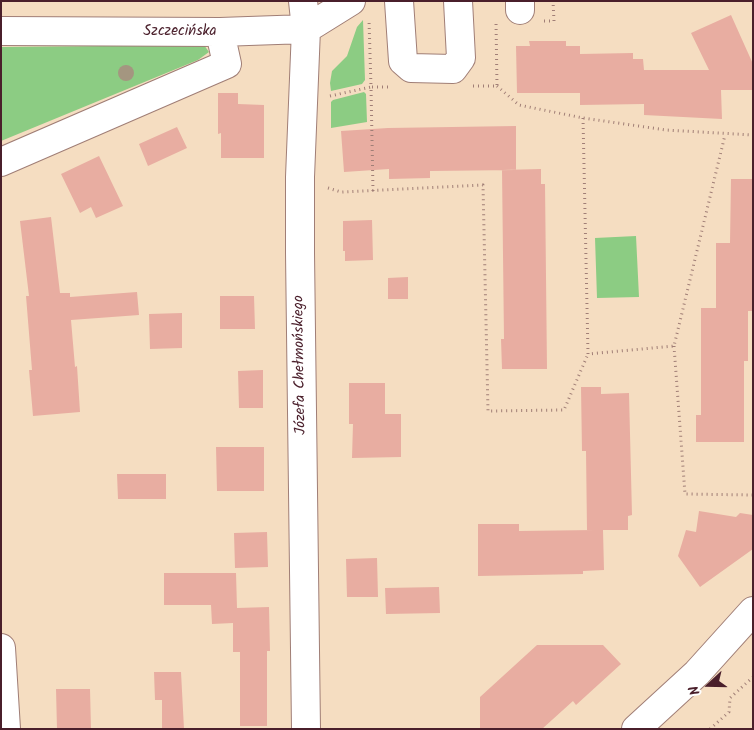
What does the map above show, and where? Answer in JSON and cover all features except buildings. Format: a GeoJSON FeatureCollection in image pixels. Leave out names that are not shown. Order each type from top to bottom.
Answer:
{"type":"FeatureCollection","features":[{"type":"Feature","properties":{"kind":"street","name":"Józefa Chełmońskiego"},"geometry":{"type":"LineString","coordinates":[[303,1],[306,29],[300,253],[306,729]]}},
{"type":"Feature","properties":{"kind":"street"},"geometry":{"type":"LineString","coordinates":[[399,1],[402,61],[410,68],[453,69],[461,58],[458,1]]}},
{"type":"Feature","properties":{"kind":"street","name":"Szczecińska"},"geometry":{"type":"LineString","coordinates":[[1,31],[220,32],[306,29],[360,7]]}},
{"type":"Feature","properties":{"kind":"street"},"geometry":{"type":"LineString","coordinates":[[1,162],[226,64],[220,32]]}},
{"type":"Feature","properties":{"kind":"street"},"geometry":{"type":"LineString","coordinates":[[636,729],[697,673],[753,611]]}},
{"type":"Feature","properties":{"kind":"street"},"geometry":{"type":"LineString","coordinates":[[697,673],[753,635]]}},
{"type":"Feature","properties":{"kind":"street"},"geometry":{"type":"LineString","coordinates":[[1,648],[6,729]]}},
{"type":"Feature","properties":{"kind":"path"},"geometry":{"type":"LineString","coordinates":[[326,98],[371,87],[360,7]]}},
{"type":"Feature","properties":{"kind":"path"},"geometry":{"type":"LineString","coordinates":[[497,86],[519,105],[583,118],[666,130],[725,135],[753,135]]}},
{"type":"Feature","properties":{"kind":"path"},"geometry":{"type":"LineString","coordinates":[[328,188],[341,192],[483,185],[488,411],[564,410],[588,354],[583,118]]}},
{"type":"Feature","properties":{"kind":"path"},"geometry":{"type":"LineString","coordinates":[[725,135],[674,346],[685,494],[753,494]]}},
{"type":"Feature","properties":{"kind":"path"},"geometry":{"type":"LineString","coordinates":[[588,354],[674,346]]}},
{"type":"Feature","properties":{"kind":"path"},"geometry":{"type":"LineString","coordinates":[[710,729],[729,712],[730,698],[753,677]]}},
{"type":"Feature","properties":{"kind":"green space"},"geometry":{"type":"Polygon","coordinates":[[[363,20],[365,80],[362,84],[331,91],[332,71],[347,56],[357,27],[363,20]]]}},
{"type":"Feature","properties":{"kind":"green space"},"geometry":{"type":"Polygon","coordinates":[[[204,45],[209,52],[198,60],[1,141],[2,47],[204,45]]]}},
{"type":"Feature","properties":{"kind":"green space"},"geometry":{"type":"Polygon","coordinates":[[[364,92],[366,94],[367,122],[331,128],[331,102],[364,92]]]}},
{"type":"Feature","properties":{"kind":"green space"},"geometry":{"type":"Polygon","coordinates":[[[636,236],[639,297],[597,298],[595,238],[636,236]]]}}]}
